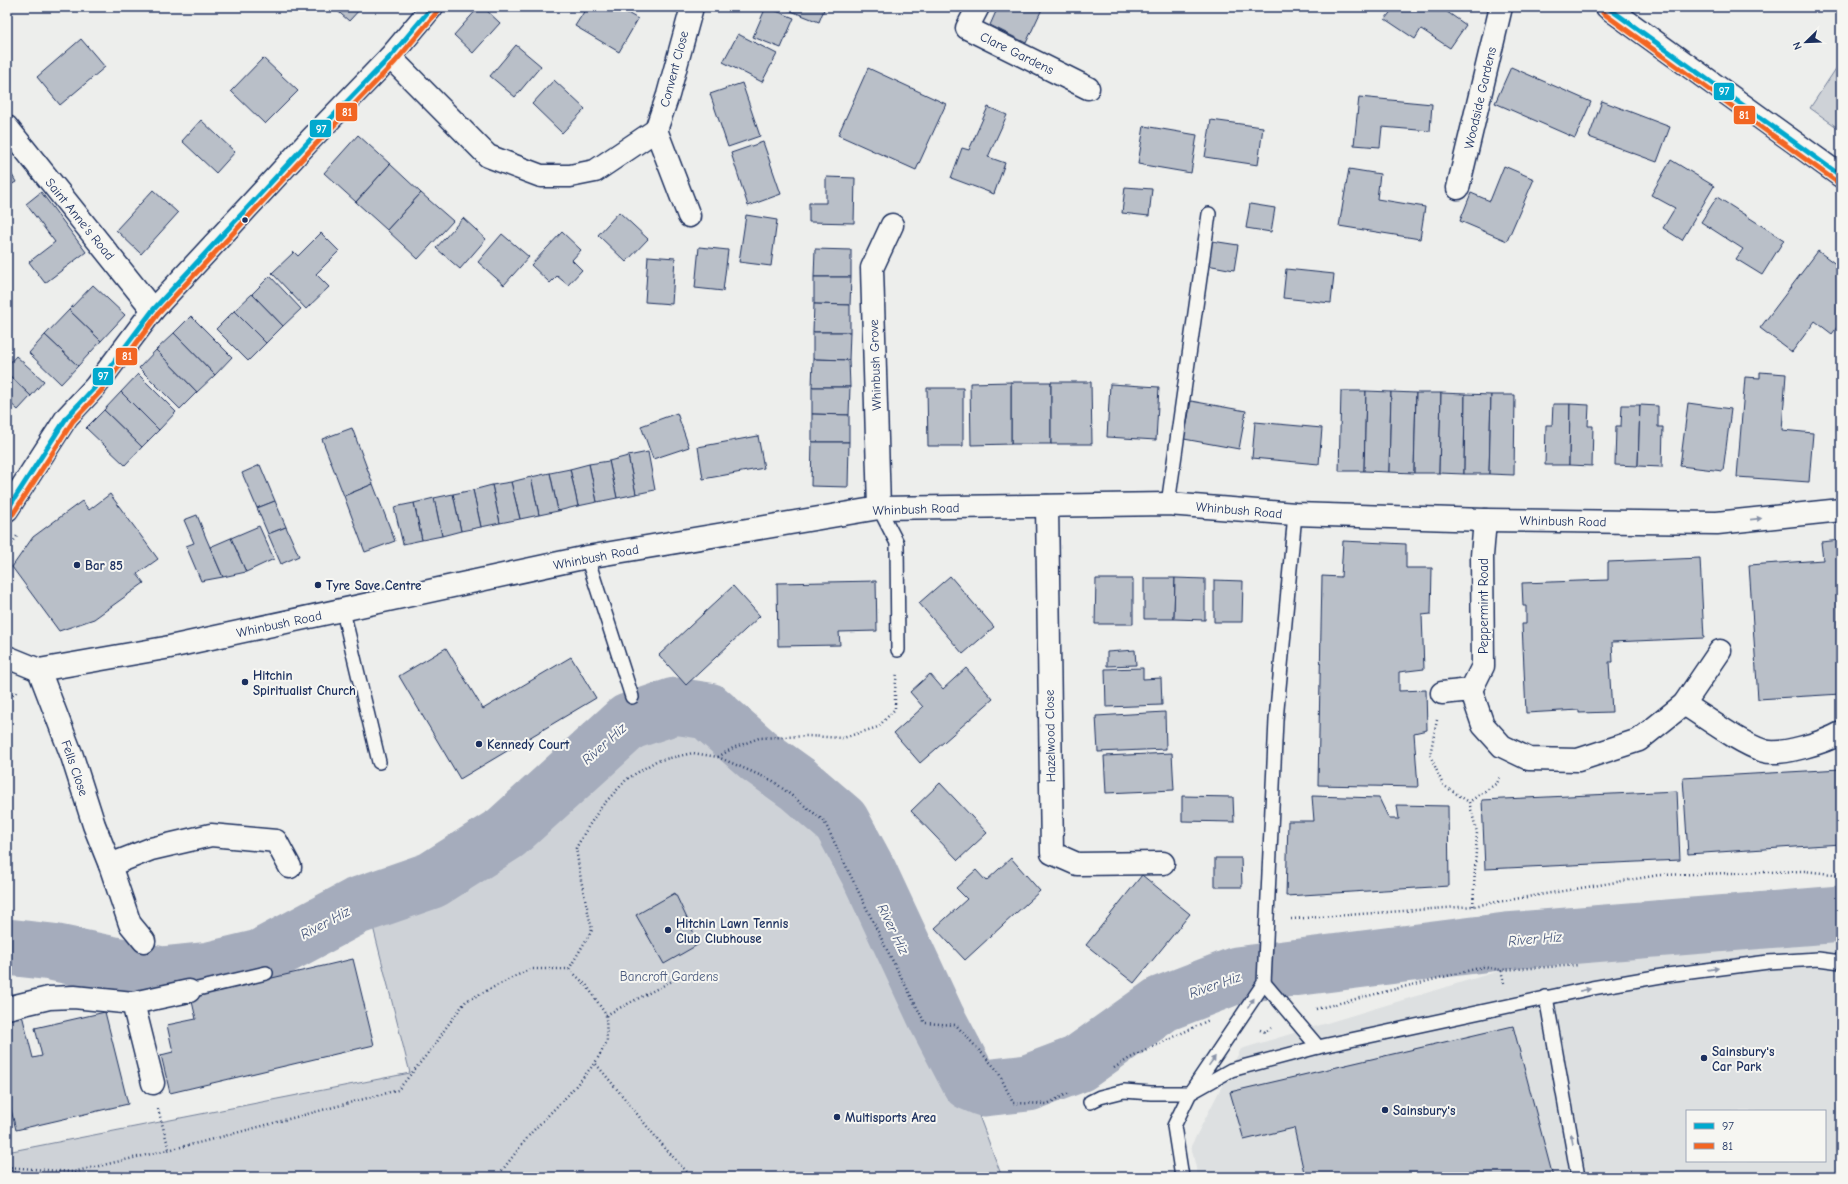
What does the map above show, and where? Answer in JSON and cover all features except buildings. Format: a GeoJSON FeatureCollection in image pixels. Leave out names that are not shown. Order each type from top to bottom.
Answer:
{"type":"FeatureCollection","features":[{"type":"Feature","properties":{"kind":"street"},"geometry":{"type":"LineString","coordinates":[[7,510],[67,418],[95,386],[153,310],[311,139],[390,57],[432,7]]}},
{"type":"Feature","properties":{"kind":"street","name":"Convent Close"},"geometry":{"type":"LineString","coordinates":[[656,130],[668,95],[692,7]]}},
{"type":"Feature","properties":{"kind":"street","name":"Clare Gardens"},"geometry":{"type":"LineString","coordinates":[[978,7],[967,28],[1088,88]]}},
{"type":"Feature","properties":{"kind":"street","name":"Woodside Gardens"},"geometry":{"type":"LineString","coordinates":[[1458,188],[1501,7]]}},
{"type":"Feature","properties":{"kind":"street"},"geometry":{"type":"LineString","coordinates":[[1607,7],[1841,176]]}},
{"type":"Feature","properties":{"kind":"street"},"geometry":{"type":"LineString","coordinates":[[390,57],[488,156],[540,176],[570,176],[595,171],[656,130],[689,216]]}},
{"type":"Feature","properties":{"kind":"street","name":"Saint Anne's Road"},"geometry":{"type":"LineString","coordinates":[[7,127],[153,310]]}},
{"type":"Feature","properties":{"kind":"street","name":"Whinbush Grove"},"geometry":{"type":"LineString","coordinates":[[879,508],[872,268],[892,225]]}},
{"type":"Feature","properties":{"kind":"street","name":"Whinbush Road"},"geometry":{"type":"LineString","coordinates":[[39,670],[166,648],[343,611],[587,557],[879,508],[1168,504],[1295,514],[1485,520],[1717,523],[1841,510]]}},
{"type":"Feature","properties":{"kind":"street","name":"Hazelwood Close"},"geometry":{"type":"LineString","coordinates":[[1047,506],[1052,853],[1078,864],[1163,863]]}},
{"type":"Feature","properties":{"kind":"street","name":"Peppermint Road"},"geometry":{"type":"LineString","coordinates":[[1471,690],[1483,666],[1482,556],[1485,520]]}},
{"type":"Feature","properties":{"kind":"street"},"geometry":{"type":"LineString","coordinates":[[1442,693],[1471,690],[1483,725],[1502,746],[1516,753],[1529,759],[1578,760],[1639,740],[1684,704],[1720,651]]}},
{"type":"Feature","properties":{"kind":"street"},"geometry":{"type":"LineString","coordinates":[[7,657],[39,670]]}},
{"type":"Feature","properties":{"kind":"street","name":"Fells Close"},"geometry":{"type":"LineString","coordinates":[[39,670],[72,756],[94,825],[110,865],[130,924],[144,942]]}},
{"type":"Feature","properties":{"kind":"street"},"geometry":{"type":"LineString","coordinates":[[1684,704],[1736,736],[1765,751],[1793,750],[1827,741],[1841,733]]}},
{"type":"Feature","properties":{"kind":"street"},"geometry":{"type":"LineString","coordinates":[[110,865],[150,849],[211,835],[276,841],[290,867]]}},
{"type":"Feature","properties":{"kind":"street"},"geometry":{"type":"LineString","coordinates":[[7,1008],[49,998],[74,997],[133,1003],[190,991]]}},
{"type":"Feature","properties":{"kind":"street"},"geometry":{"type":"LineString","coordinates":[[133,1003],[153,1083]]}},
{"type":"Feature","properties":{"kind":"lane"},"geometry":{"type":"LineString","coordinates":[[1168,504],[1209,214]]}},
{"type":"Feature","properties":{"kind":"lane"},"geometry":{"type":"LineString","coordinates":[[879,508],[897,543],[898,650]]}},
{"type":"Feature","properties":{"kind":"lane"},"geometry":{"type":"LineString","coordinates":[[1182,1177],[1174,1126],[1190,1093],[1238,1024],[1264,983],[1276,720],[1295,514]]}},
{"type":"Feature","properties":{"kind":"lane"},"geometry":{"type":"LineString","coordinates":[[587,557],[632,697]]}},
{"type":"Feature","properties":{"kind":"lane"},"geometry":{"type":"LineString","coordinates":[[343,611],[379,762]]}},
{"type":"Feature","properties":{"kind":"lane"},"geometry":{"type":"LineString","coordinates":[[1090,1102],[1100,1097],[1124,1091],[1190,1093],[1231,1070],[1318,1047],[1546,997],[1667,975],[1768,962],[1818,959],[1841,962]]}},
{"type":"Feature","properties":{"kind":"lane"},"geometry":{"type":"LineString","coordinates":[[190,991],[266,973]]}},
{"type":"Feature","properties":{"kind":"lane"},"geometry":{"type":"LineString","coordinates":[[1264,983],[1318,1047]]}},
{"type":"Feature","properties":{"kind":"lane"},"geometry":{"type":"LineString","coordinates":[[1546,997],[1578,1177]]}},
{"type":"Feature","properties":{"kind":"path"},"geometry":{"type":"LineString","coordinates":[[718,758],[733,748],[759,738],[789,736],[843,738],[878,727],[895,709],[895,690],[899,662],[898,650]]}},
{"type":"Feature","properties":{"kind":"path"},"geometry":{"type":"LineString","coordinates":[[1442,693],[1430,755],[1443,785],[1469,802],[1477,832],[1473,906]]}},
{"type":"Feature","properties":{"kind":"path"},"geometry":{"type":"LineString","coordinates":[[569,969],[592,930],[580,880],[576,848],[602,806],[627,780],[656,761],[693,753],[718,758],[773,781],[824,822],[850,871],[886,948],[925,1023],[956,1025],[998,1071],[1013,1103],[1047,1104],[1075,1090]]}},
{"type":"Feature","properties":{"kind":"path"},"geometry":{"type":"LineString","coordinates":[[1469,802],[1497,782],[1516,753]]}},
{"type":"Feature","properties":{"kind":"path"},"geometry":{"type":"LineString","coordinates":[[1267,921],[1473,906],[1659,875],[1804,871],[1841,875]]}},
{"type":"Feature","properties":{"kind":"path"},"geometry":{"type":"LineString","coordinates":[[1112,1068],[1215,1017],[1265,1032],[1291,1016],[1483,967],[1501,970]]}},
{"type":"Feature","properties":{"kind":"path"},"geometry":{"type":"LineString","coordinates":[[73,1172],[398,1090],[437,1042],[466,1001],[530,969],[569,969],[587,986],[606,1015],[607,1042],[596,1063],[531,1133],[497,1177]]}},
{"type":"Feature","properties":{"kind":"path"},"geometry":{"type":"LineString","coordinates":[[606,1015],[678,978]]}},
{"type":"Feature","properties":{"kind":"path"},"geometry":{"type":"LineString","coordinates":[[596,1063],[629,1102],[666,1151],[692,1177]]}},
{"type":"Feature","properties":{"kind":"path"},"geometry":{"type":"LineString","coordinates":[[153,1083],[169,1149]]}},
{"type":"Feature","properties":{"kind":"path"},"geometry":{"type":"LineString","coordinates":[[7,1167],[73,1172],[90,1177]]}},
{"type":"Feature","properties":{"kind":"path"},"geometry":{"type":"LineString","coordinates":[[7,1170],[33,1177]]}},
{"type":"Feature","properties":{"kind":"shaded area"},"geometry":{"type":"Polygon","coordinates":[[[1841,931],[1841,1177],[1198,1177],[1191,1146],[1241,1049],[1565,951],[1841,931]]]}},
{"type":"Feature","properties":{"kind":"green space"},"geometry":{"type":"Polygon","coordinates":[[[1841,61],[1841,130],[1810,108],[1841,61]]]}},
{"type":"Feature","properties":{"kind":"green space","name":"Bancroft Gardens"},"geometry":{"type":"Polygon","coordinates":[[[697,721],[742,772],[785,799],[818,826],[891,972],[978,1113],[1002,1177],[7,1177],[7,1152],[410,1073],[370,915],[446,892],[517,844],[626,732],[697,721]]]}},
{"type":"Feature","properties":{"kind":"waterway","name":"River Hiz"},"geometry":{"type":"LineString","coordinates":[[7,947],[52,952],[161,975],[210,970],[260,958],[357,906],[432,880],[506,833],[628,722],[675,706],[708,711],[759,756],[798,784],[841,821],[869,873],[937,1019],[970,1082],[984,1088],[1028,1083],[1078,1064],[1162,1004],[1237,975],[1506,941],[1841,914]]}},
{"type":"Feature","properties":{"kind":"transit line","name":"97"},"geometry":{"type":"LineString","coordinates":[[7,510],[67,417],[95,387],[153,310],[311,139],[390,57],[432,7]]}},
{"type":"Feature","properties":{"kind":"transit line","name":"97"},"geometry":{"type":"LineString","coordinates":[[1607,7],[1841,176]]}},
{"type":"Feature","properties":{"kind":"transit line","name":"81"},"geometry":{"type":"LineString","coordinates":[[13,514],[73,421],[101,391],[158,314],[316,144],[395,62],[437,12]]}},
{"type":"Feature","properties":{"kind":"transit line","name":"81"},"geometry":{"type":"LineString","coordinates":[[1603,13],[1837,182]]}},
{"type":"Feature","properties":{"kind":"place","name":"Bar 85"},"geometry":{"type":"Point","coordinates":[77,565]}},
{"type":"Feature","properties":{"kind":"place","name":"Tyre Save Centre"},"geometry":{"type":"Point","coordinates":[318,585]}},
{"type":"Feature","properties":{"kind":"place","name":"Hitchin Spiritualist Church"},"geometry":{"type":"Point","coordinates":[245,682]}},
{"type":"Feature","properties":{"kind":"place","name":"Kennedy Court"},"geometry":{"type":"Point","coordinates":[479,744]}},
{"type":"Feature","properties":{"kind":"place","name":"Hitchin Lawn Tennis Club Clubhouse"},"geometry":{"type":"Point","coordinates":[668,930]}},
{"type":"Feature","properties":{"kind":"place","name":"Sainsbury's Car Park"},"geometry":{"type":"Point","coordinates":[1704,1058]}},
{"type":"Feature","properties":{"kind":"place","name":"Sainsbury's"},"geometry":{"type":"Point","coordinates":[1385,1110]}},
{"type":"Feature","properties":{"kind":"place","name":"Multisports Area"},"geometry":{"type":"Point","coordinates":[837,1117]}}]}
